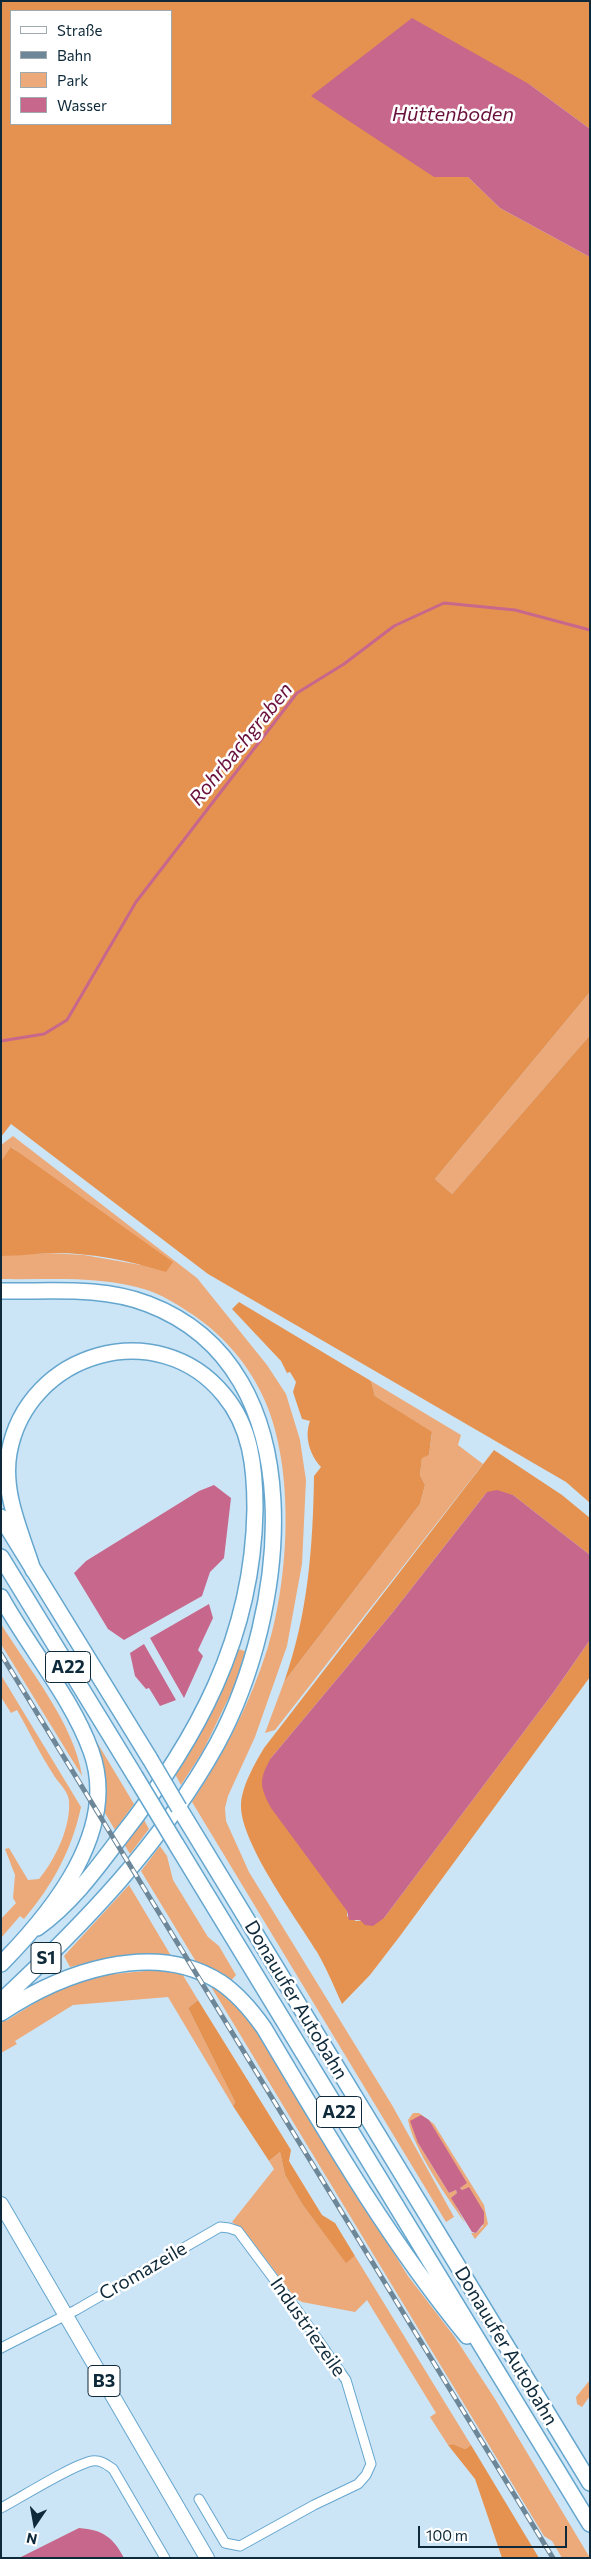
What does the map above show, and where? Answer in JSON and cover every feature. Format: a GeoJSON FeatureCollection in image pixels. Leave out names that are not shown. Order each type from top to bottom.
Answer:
{"type":"FeatureCollection","features":[{"type":"Feature","properties":{"kind":"highway","name":"S1"},"geometry":{"type":"LineString","coordinates":[[1,1291],[71,1290],[111,1294],[149,1304],[180,1320],[216,1349],[240,1380],[255,1410],[268,1460],[272,1524],[270,1568],[262,1621],[240,1694],[217,1743],[189,1788],[144,1851],[89,1914],[1,2001]]}},
{"type":"Feature","properties":{"kind":"highway"},"geometry":{"type":"LineString","coordinates":[[33,1570],[12,1505],[8,1465],[12,1440],[20,1420],[42,1388],[56,1376],[88,1358],[132,1351],[157,1354],[180,1361],[200,1373],[219,1389],[240,1418],[248,1438],[255,1498],[250,1574],[232,1647],[219,1683],[201,1719],[152,1796],[103,1860],[65,1904],[37,1928]]}},
{"type":"Feature","properties":{"kind":"highway","name":"Donauufer Autobahn"},"geometry":{"type":"LineString","coordinates":[[1,1517],[590,2483]]}},
{"type":"Feature","properties":{"kind":"highway","name":"Donauufer Autobahn"},"geometry":{"type":"LineString","coordinates":[[1,1557],[590,2524]]}},
{"type":"Feature","properties":{"kind":"highway","name":"S1"},"geometry":{"type":"LineString","coordinates":[[1,1597],[19,1630],[72,1712],[92,1754],[97,1796],[94,1818],[80,1858],[65,1889],[37,1928],[1,1964]]}},
{"type":"Feature","properties":{"kind":"highway"},"geometry":{"type":"LineString","coordinates":[[1,2013],[50,1984],[89,1970],[128,1964],[159,1964],[184,1967],[220,1982],[243,2001],[264,2028],[402,2251],[428,2289],[503,2380]]}},
{"type":"Feature","properties":{"kind":"main road","name":"B3"},"geometry":{"type":"LineString","coordinates":[[1,2204],[207,2558]]}},
{"type":"Feature","properties":{"kind":"street","name":"Cromazeile"},"geometry":{"type":"LineString","coordinates":[[1,2348],[65,2315],[220,2227]]}},
{"type":"Feature","properties":{"kind":"street","name":"Industriezeile"},"geometry":{"type":"LineString","coordinates":[[199,2499],[225,2544],[240,2546],[314,2504],[358,2484],[366,2475],[370,2464],[346,2380],[297,2310],[238,2232],[220,2227]]}},
{"type":"Feature","properties":{"kind":"street"},"geometry":{"type":"LineString","coordinates":[[1,2508],[77,2467],[91,2461],[104,2462],[113,2469],[165,2558]]}},
{"type":"Feature","properties":{"kind":"green space"},"geometry":{"type":"Polygon","coordinates":[[[590,992],[590,1035],[452,1194],[435,1179],[590,992]]]}},
{"type":"Feature","properties":{"kind":"green space"},"geometry":{"type":"Polygon","coordinates":[[[13,1136],[197,1278],[267,1365],[286,1394],[300,1440],[306,1480],[302,1564],[287,1646],[255,1737],[228,1796],[225,1808],[226,1821],[249,1872],[392,2105],[454,2217],[446,2222],[192,1802],[235,1728],[253,1688],[268,1647],[281,1589],[286,1524],[285,1491],[275,1429],[265,1401],[243,1362],[223,1339],[199,1319],[158,1294],[129,1285],[93,1280],[1,1279],[1,1256],[48,1253],[84,1255],[141,1265],[12,1147],[1,1161],[1,1145],[13,1136]]]}},
{"type":"Feature","properties":{"kind":"green space"},"geometry":{"type":"Polygon","coordinates":[[[371,1381],[461,1435],[458,1445],[483,1464],[275,1730],[265,1733],[284,1682],[420,1504],[425,1485],[420,1475],[422,1457],[429,1455],[432,1433],[375,1396],[371,1381]]]}},
{"type":"Feature","properties":{"kind":"green space"},"geometry":{"type":"Polygon","coordinates":[[[1,1624],[60,1717],[78,1757],[82,1776],[1,1644],[1,1624]]]}},
{"type":"Feature","properties":{"kind":"green space"},"geometry":{"type":"Polygon","coordinates":[[[238,1649],[248,1652],[234,1691],[232,1691],[203,1751],[181,1785],[175,1774],[216,1702],[238,1649]]]}},
{"type":"Feature","properties":{"kind":"green space"},"geometry":{"type":"Polygon","coordinates":[[[1,1675],[81,1807],[72,1838],[60,1867],[24,1919],[20,1916],[1,1938],[1,1919],[16,1903],[13,1898],[15,1875],[5,1849],[9,1848],[28,1880],[39,1879],[61,1843],[69,1811],[69,1801],[67,1793],[48,1766],[17,1710],[11,1713],[1,1697],[1,1675]]]}},
{"type":"Feature","properties":{"kind":"green space"},"geometry":{"type":"Polygon","coordinates":[[[92,1734],[134,1804],[115,1830],[102,1808],[92,1734]]]}},
{"type":"Feature","properties":{"kind":"green space"},"geometry":{"type":"Polygon","coordinates":[[[143,1818],[149,1829],[130,1854],[124,1844],[143,1818]]]}},
{"type":"Feature","properties":{"kind":"green space"},"geometry":{"type":"Polygon","coordinates":[[[160,1846],[167,1856],[173,1880],[208,1937],[219,1946],[236,1975],[230,1982],[198,1965],[141,1871],[160,1846]]]}},
{"type":"Feature","properties":{"kind":"green space"},"geometry":{"type":"Polygon","coordinates":[[[129,1885],[173,1959],[121,1958],[70,1967],[64,1956],[129,1885]]]}},
{"type":"Feature","properties":{"kind":"green space"},"geometry":{"type":"Polygon","coordinates":[[[167,1969],[181,1972],[198,2000],[188,2008],[235,2102],[233,2106],[168,1997],[73,2005],[15,2041],[17,2044],[1,2053],[1,2016],[6,2021],[63,1985],[102,1975],[167,1969]]]}},
{"type":"Feature","properties":{"kind":"green space"},"geometry":{"type":"Polygon","coordinates":[[[207,1980],[250,2015],[408,2276],[454,2336],[495,2399],[590,2558],[562,2558],[552,2541],[544,2536],[207,1980]]]}},
{"type":"Feature","properties":{"kind":"green space"},"geometry":{"type":"Polygon","coordinates":[[[413,2113],[419,2113],[434,2124],[484,2205],[488,2224],[475,2239],[471,2233],[476,2233],[483,2226],[467,2188],[462,2190],[460,2188],[466,2183],[418,2143],[449,2193],[456,2190],[457,2193],[452,2198],[465,2223],[432,2173],[417,2145],[408,2120],[413,2113]]]}},
{"type":"Feature","properties":{"kind":"green space"},"geometry":{"type":"Polygon","coordinates":[[[280,2152],[285,2175],[302,2204],[346,2262],[355,2256],[471,2445],[465,2449],[453,2444],[448,2445],[430,2417],[436,2413],[367,2300],[355,2312],[302,2302],[295,2298],[246,2233],[232,2222],[274,2169],[269,2161],[280,2152]]]}},
{"type":"Feature","properties":{"kind":"green space"},"geometry":{"type":"Polygon","coordinates":[[[590,2380],[590,2396],[582,2407],[577,2404],[576,2397],[590,2380]]]}},
{"type":"Feature","properties":{"kind":"shaded area"},"geometry":{"type":"Polygon","coordinates":[[[1,1],[590,1],[590,129],[529,84],[434,177],[468,177],[500,208],[590,257],[590,992],[435,1179],[452,1194],[590,1035],[590,1503],[566,1482],[208,1274],[11,1124],[1,1137],[1,1]]]}},
{"type":"Feature","properties":{"kind":"shaded area"},"geometry":{"type":"Polygon","coordinates":[[[11,1147],[173,1262],[166,1272],[122,1260],[93,1255],[48,1253],[1,1256],[1,1161],[11,1147]]]}},
{"type":"Feature","properties":{"kind":"shaded area"},"geometry":{"type":"Polygon","coordinates":[[[239,1302],[371,1381],[375,1396],[432,1432],[429,1455],[422,1458],[420,1475],[425,1485],[420,1504],[284,1682],[299,1631],[304,1606],[312,1528],[314,1476],[321,1467],[309,1445],[308,1427],[310,1421],[302,1419],[293,1392],[296,1382],[290,1372],[287,1373],[281,1361],[232,1309],[239,1302]]]}},
{"type":"Feature","properties":{"kind":"shaded area"},"geometry":{"type":"Polygon","coordinates":[[[494,1450],[562,1495],[590,1518],[590,1555],[513,1495],[487,1492],[393,1612],[271,1758],[347,1911],[347,1916],[356,1921],[384,1918],[553,1693],[590,1640],[590,1677],[400,1936],[370,1975],[342,2004],[321,1958],[271,1880],[249,1838],[243,1820],[241,1804],[246,1782],[264,1748],[494,1450]]]}},
{"type":"Feature","properties":{"kind":"shaded area"},"geometry":{"type":"Polygon","coordinates":[[[198,2000],[291,2150],[289,2161],[322,2215],[335,2223],[355,2256],[346,2263],[302,2204],[285,2175],[280,2152],[269,2161],[233,2106],[235,2102],[188,2008],[198,2000]]]}},
{"type":"Feature","properties":{"kind":"shaded area"},"geometry":{"type":"Polygon","coordinates":[[[453,2444],[465,2449],[471,2445],[539,2558],[502,2558],[475,2479],[448,2445],[453,2444]]]}},
{"type":"Feature","properties":{"kind":"water","name":"Hüttenboden"},"geometry":{"type":"Polygon","coordinates":[[[412,18],[529,84],[590,129],[590,257],[500,208],[468,177],[434,177],[311,96],[412,18]]]}},
{"type":"Feature","properties":{"kind":"water"},"geometry":{"type":"Polygon","coordinates":[[[214,1485],[231,1498],[224,1558],[210,1572],[202,1596],[124,1640],[108,1629],[74,1573],[86,1561],[199,1491],[214,1485]]]}},
{"type":"Feature","properties":{"kind":"water"},"geometry":{"type":"Polygon","coordinates":[[[497,1490],[513,1495],[590,1555],[590,1640],[553,1693],[384,1918],[373,1926],[365,1925],[360,1920],[349,1920],[347,1911],[271,1808],[264,1794],[262,1783],[264,1772],[271,1758],[393,1612],[487,1492],[497,1490]]]}},
{"type":"Feature","properties":{"kind":"water"},"geometry":{"type":"Polygon","coordinates":[[[209,1604],[213,1618],[198,1650],[203,1656],[184,1698],[150,1638],[209,1604]]]}},
{"type":"Feature","properties":{"kind":"water"},"geometry":{"type":"Polygon","coordinates":[[[144,1644],[176,1700],[160,1706],[149,1688],[146,1689],[135,1676],[130,1653],[144,1644]]]}},
{"type":"Feature","properties":{"kind":"water"},"geometry":{"type":"Polygon","coordinates":[[[421,2115],[429,2120],[467,2183],[460,2188],[462,2190],[469,2187],[484,2212],[484,2223],[476,2233],[472,2232],[451,2198],[457,2193],[456,2190],[449,2193],[418,2143],[410,2121],[421,2115]]]}},
{"type":"Feature","properties":{"kind":"water"},"geometry":{"type":"Polygon","coordinates":[[[79,2528],[95,2531],[106,2536],[116,2545],[124,2558],[19,2558],[79,2528]]]}},
{"type":"Feature","properties":{"kind":"waterway","name":"Rohrbachgraben"},"geometry":{"type":"LineString","coordinates":[[1,1041],[44,1034],[67,1020],[136,902],[297,693],[344,664],[394,626],[444,603],[515,610],[590,630]]}},
{"type":"Feature","properties":{"kind":"railway"},"geometry":{"type":"LineString","coordinates":[[1,1654],[553,2558]]}}]}
